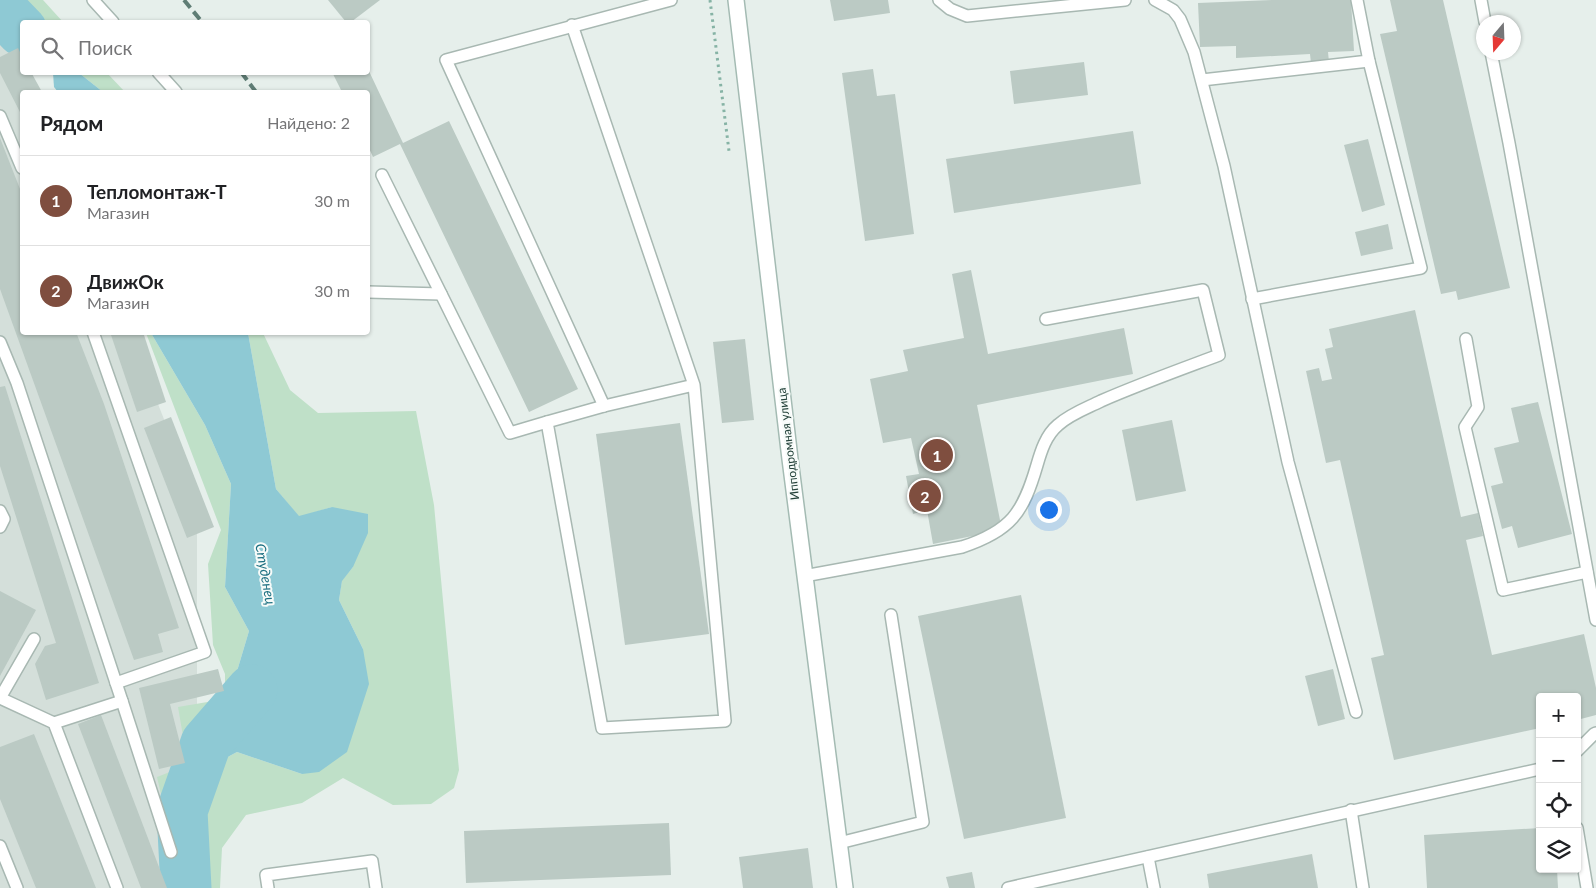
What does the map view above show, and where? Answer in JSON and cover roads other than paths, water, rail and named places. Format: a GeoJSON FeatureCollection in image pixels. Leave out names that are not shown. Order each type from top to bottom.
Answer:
{"type":"FeatureCollection","features":[{"type":"Feature","properties":{"kind":"main road","name":"Ипподромная улица"},"geometry":{"type":"LineString","coordinates":[[736,0],[804,576],[844,888]]}},
{"type":"Feature","properties":{"kind":"lane"},"geometry":{"type":"LineString","coordinates":[[93,0],[111,20]]}},
{"type":"Feature","properties":{"kind":"lane"},"geometry":{"type":"LineString","coordinates":[[604,406],[446,60],[670,0]]}},
{"type":"Feature","properties":{"kind":"lane"},"geometry":{"type":"LineString","coordinates":[[939,0],[950,9],[967,16],[1125,0]]}},
{"type":"Feature","properties":{"kind":"lane"},"geometry":{"type":"LineString","coordinates":[[1252,299],[1421,268],[1369,61],[1357,0]]}},
{"type":"Feature","properties":{"kind":"lane"},"geometry":{"type":"LineString","coordinates":[[1481,0],[1484,15]]}},
{"type":"Feature","properties":{"kind":"lane"},"geometry":{"type":"LineString","coordinates":[[1161,1],[1180,19],[1194,52],[1202,80],[1224,166],[1288,462],[1356,712]]}},
{"type":"Feature","properties":{"kind":"lane"},"geometry":{"type":"LineString","coordinates":[[547,422],[602,728],[725,721],[694,385],[572,25]]}},
{"type":"Feature","properties":{"kind":"lane"},"geometry":{"type":"LineString","coordinates":[[1493,60],[1510,143],[1596,620]]}},
{"type":"Feature","properties":{"kind":"lane"},"geometry":{"type":"LineString","coordinates":[[1202,80],[1369,61]]}},
{"type":"Feature","properties":{"kind":"lane"},"geometry":{"type":"LineString","coordinates":[[161,75],[174,90]]}},
{"type":"Feature","properties":{"kind":"lane"},"geometry":{"type":"LineString","coordinates":[[0,116],[20,163]]}},
{"type":"Feature","properties":{"kind":"lane"},"geometry":{"type":"LineString","coordinates":[[382,175],[510,432],[604,406],[694,385]]}},
{"type":"Feature","properties":{"kind":"lane"},"geometry":{"type":"LineString","coordinates":[[804,576],[962,547],[985,540],[999,532],[1024,503],[1041,451],[1048,437],[1058,425],[1073,415],[1136,386],[1219,355],[1203,290],[1046,319]]}},
{"type":"Feature","properties":{"kind":"lane"},"geometry":{"type":"LineString","coordinates":[[370,292],[441,294]]}},
{"type":"Feature","properties":{"kind":"lane"},"geometry":{"type":"LineString","coordinates":[[94,335],[205,652],[116,683]]}},
{"type":"Feature","properties":{"kind":"lane"},"geometry":{"type":"LineString","coordinates":[[1466,339],[1478,407],[1465,427],[1503,590],[1587,572]]}},
{"type":"Feature","properties":{"kind":"lane"},"geometry":{"type":"LineString","coordinates":[[0,342],[17,383],[171,852]]}},
{"type":"Feature","properties":{"kind":"lane"},"geometry":{"type":"LineString","coordinates":[[0,510],[4,519],[0,527]]}},
{"type":"Feature","properties":{"kind":"lane"},"geometry":{"type":"LineString","coordinates":[[839,843],[923,822],[891,615]]}},
{"type":"Feature","properties":{"kind":"lane"},"geometry":{"type":"LineString","coordinates":[[34,639],[0,698],[54,723],[122,700]]}},
{"type":"Feature","properties":{"kind":"lane"},"geometry":{"type":"LineString","coordinates":[[54,723],[117,888]]}},
{"type":"Feature","properties":{"kind":"lane"},"geometry":{"type":"LineString","coordinates":[[1581,747],[1596,733]]}},
{"type":"Feature","properties":{"kind":"lane"},"geometry":{"type":"LineString","coordinates":[[1008,888],[1536,770]]}},
{"type":"Feature","properties":{"kind":"lane"},"geometry":{"type":"LineString","coordinates":[[1351,810],[1362,888]]}},
{"type":"Feature","properties":{"kind":"lane"},"geometry":{"type":"LineString","coordinates":[[0,846],[17,888]]}},
{"type":"Feature","properties":{"kind":"lane"},"geometry":{"type":"LineString","coordinates":[[1581,852],[1587,888]]}},
{"type":"Feature","properties":{"kind":"lane"},"geometry":{"type":"LineString","coordinates":[[1148,857],[1154,888]]}},
{"type":"Feature","properties":{"kind":"lane"},"geometry":{"type":"LineString","coordinates":[[268,888],[266,875],[372,861],[376,888]]}},
{"type":"Feature","properties":{"kind":"water"},"geometry":{"type":"Polygon","coordinates":[[[53,75],[82,75],[100,90],[56,90],[54,87],[53,75]]]}},
{"type":"Feature","properties":{"kind":"water"},"geometry":{"type":"Polygon","coordinates":[[[152,335],[248,335],[276,489],[299,516],[332,507],[368,514],[368,533],[353,567],[342,581],[339,600],[363,649],[369,684],[347,752],[319,772],[302,774],[237,752],[222,760],[207,755],[206,743],[229,698],[249,631],[225,587],[231,484],[205,425],[152,335]]]}},
{"type":"Feature","properties":{"kind":"waterway","name":"Студенец"},"geometry":{"type":"LineString","coordinates":[[0,8],[20,29]]}},
{"type":"Feature","properties":{"kind":"waterway","name":"Студенец"},"geometry":{"type":"LineString","coordinates":[[186,888],[182,811],[206,743],[252,690]]}},
{"type":"Feature","properties":{"kind":"railway"},"geometry":{"type":"LineString","coordinates":[[184,0],[200,20]]}},
{"type":"Feature","properties":{"kind":"railway"},"geometry":{"type":"LineString","coordinates":[[243,75],[254,90]]}},
{"type":"Feature","properties":{"kind":"place","name":"Тепломонтаж-Т"},"geometry":{"type":"Point","coordinates":[937,455]}},
{"type":"Feature","properties":{"kind":"place","name":"ДвижОк"},"geometry":{"type":"Point","coordinates":[925,496]}}]}
